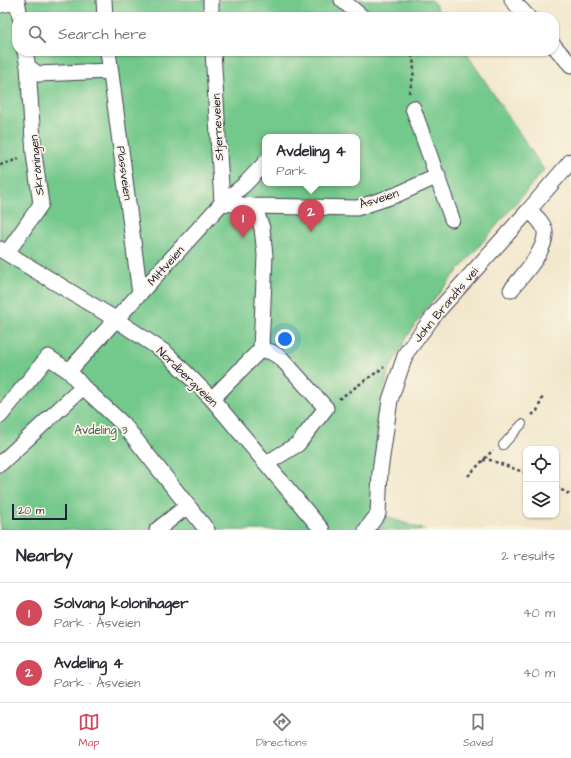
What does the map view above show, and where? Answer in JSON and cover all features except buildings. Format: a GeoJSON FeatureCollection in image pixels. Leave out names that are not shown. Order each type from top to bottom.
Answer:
{"type":"FeatureCollection","features":[{"type":"Feature","properties":{"kind":"street"},"geometry":{"type":"LineString","coordinates":[[104,0],[105,12]]}},
{"type":"Feature","properties":{"kind":"street"},"geometry":{"type":"LineString","coordinates":[[210,0],[211,12]]}},
{"type":"Feature","properties":{"kind":"street"},"geometry":{"type":"LineString","coordinates":[[342,0],[356,12]]}},
{"type":"Feature","properties":{"kind":"street"},"geometry":{"type":"LineString","coordinates":[[512,0],[523,12]]}},
{"type":"Feature","properties":{"kind":"street"},"geometry":{"type":"LineString","coordinates":[[0,5],[17,1],[19,12]]}},
{"type":"Feature","properties":{"kind":"street"},"geometry":{"type":"LineString","coordinates":[[559,52],[571,65]]}},
{"type":"Feature","properties":{"kind":"street","name":"Skråningen"},"geometry":{"type":"LineString","coordinates":[[4,251],[41,204],[34,154],[26,56]]}},
{"type":"Feature","properties":{"kind":"street","name":"Plassveien"},"geometry":{"type":"LineString","coordinates":[[108,56],[140,294]]}},
{"type":"Feature","properties":{"kind":"street","name":"Stjerneveien"},"geometry":{"type":"LineString","coordinates":[[213,56],[222,203]]}},
{"type":"Feature","properties":{"kind":"street"},"geometry":{"type":"LineString","coordinates":[[28,67],[38,74],[110,71]]}},
{"type":"Feature","properties":{"kind":"street"},"geometry":{"type":"LineString","coordinates":[[413,108],[452,219]]}},
{"type":"Feature","properties":{"kind":"street","name":"John Brandts vei"},"geometry":{"type":"LineString","coordinates":[[366,530],[378,514],[380,471],[390,400],[406,353],[436,312],[529,210],[571,161]]}},
{"type":"Feature","properties":{"kind":"street","name":"Mittveien"},"geometry":{"type":"LineString","coordinates":[[69,371],[222,203],[244,185],[262,166]]}},
{"type":"Feature","properties":{"kind":"street","name":"Åsveien"},"geometry":{"type":"LineString","coordinates":[[222,203],[254,206],[357,208],[396,195],[438,176]]}},
{"type":"Feature","properties":{"kind":"street"},"geometry":{"type":"LineString","coordinates":[[212,399],[260,350],[265,255],[262,228],[254,206]]}},
{"type":"Feature","properties":{"kind":"street"},"geometry":{"type":"LineString","coordinates":[[511,290],[541,252],[544,239],[545,233],[540,221],[529,210]]}},
{"type":"Feature","properties":{"kind":"street","name":"Nordbergveien"},"geometry":{"type":"LineString","coordinates":[[4,251],[116,320],[166,353],[212,399],[322,530]]}},
{"type":"Feature","properties":{"kind":"street"},"geometry":{"type":"LineString","coordinates":[[260,350],[271,352],[281,358],[326,408],[298,444],[267,463]]}},
{"type":"Feature","properties":{"kind":"street"},"geometry":{"type":"LineString","coordinates":[[0,416],[48,357],[69,371],[83,387],[124,425],[207,530]]}},
{"type":"Feature","properties":{"kind":"street"},"geometry":{"type":"LineString","coordinates":[[0,464],[83,387]]}},
{"type":"Feature","properties":{"kind":"street"},"geometry":{"type":"LineString","coordinates":[[157,530],[187,506]]}},
{"type":"Feature","properties":{"kind":"lane"},"geometry":{"type":"LineString","coordinates":[[504,444],[522,424]]}},
{"type":"Feature","properties":{"kind":"path"},"geometry":{"type":"LineString","coordinates":[[412,56],[415,72],[409,94],[413,108]]}},
{"type":"Feature","properties":{"kind":"path"},"geometry":{"type":"LineString","coordinates":[[326,408],[373,374],[406,353]]}},
{"type":"Feature","properties":{"kind":"path"},"geometry":{"type":"LineString","coordinates":[[537,411],[542,396]]}},
{"type":"Feature","properties":{"kind":"path"},"geometry":{"type":"LineString","coordinates":[[468,476],[488,455]]}},
{"type":"Feature","properties":{"kind":"path"},"geometry":{"type":"LineString","coordinates":[[483,460],[490,460],[523,472]]}},
{"type":"Feature","properties":{"kind":"path"},"geometry":{"type":"LineString","coordinates":[[559,489],[571,495]]}},
{"type":"Feature","properties":{"kind":"green space","name":"Avdeling 3"},"geometry":{"type":"Polygon","coordinates":[[[0,0],[432,0],[440,12],[12,12],[12,56],[468,56],[544,170],[428,306],[407,337],[388,372],[378,423],[376,472],[378,514],[425,530],[0,530],[0,0]]]}},
{"type":"Feature","properties":{"kind":"place","name":"Avdeling 4"},"geometry":{"type":"Point","coordinates":[311,232]}},
{"type":"Feature","properties":{"kind":"place","name":"Solvang kolonihager"},"geometry":{"type":"Point","coordinates":[243,238]}}]}
